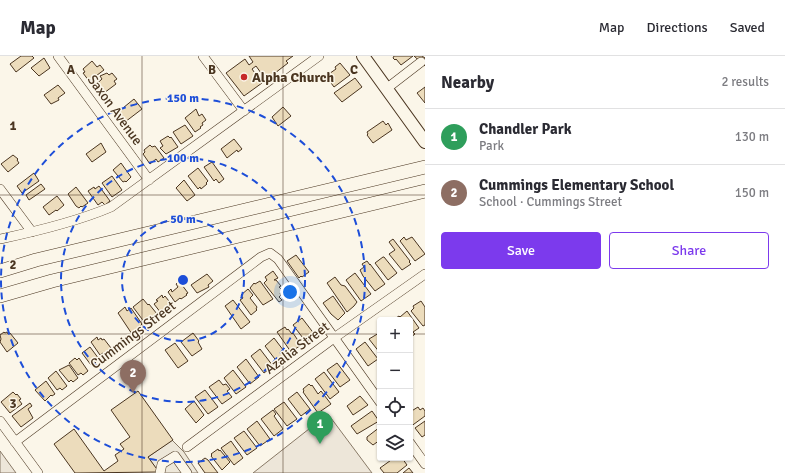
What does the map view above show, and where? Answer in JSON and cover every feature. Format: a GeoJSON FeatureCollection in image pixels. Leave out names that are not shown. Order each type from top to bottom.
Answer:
{"type":"FeatureCollection","features":[{"type":"Feature","properties":{"kind":"highway"},"geometry":{"type":"LineString","coordinates":[[0,271],[36,260],[425,167]]}},
{"type":"Feature","properties":{"kind":"highway"},"geometry":{"type":"LineString","coordinates":[[0,296],[52,281],[425,191]]}},
{"type":"Feature","properties":{"kind":"main road"},"geometry":{"type":"LineString","coordinates":[[363,56],[425,142]]}},
{"type":"Feature","properties":{"kind":"street","name":"Saxon Avenue"},"geometry":{"type":"LineString","coordinates":[[58,56],[149,180]]}},
{"type":"Feature","properties":{"kind":"street"},"geometry":{"type":"LineString","coordinates":[[203,56],[244,111]]}},
{"type":"Feature","properties":{"kind":"street"},"geometry":{"type":"LineString","coordinates":[[0,239],[32,232],[92,215],[111,207],[319,56]]}},
{"type":"Feature","properties":{"kind":"street"},"geometry":{"type":"LineString","coordinates":[[386,89],[421,62]]}},
{"type":"Feature","properties":{"kind":"street"},"geometry":{"type":"LineString","coordinates":[[0,189],[32,232]]}},
{"type":"Feature","properties":{"kind":"street","name":"Cummings Street"},"geometry":{"type":"LineString","coordinates":[[15,442],[261,257],[270,253],[278,259],[334,338]]}},
{"type":"Feature","properties":{"kind":"street","name":"Azalia Street"},"geometry":{"type":"LineString","coordinates":[[187,447],[334,338],[425,274]]}},
{"type":"Feature","properties":{"kind":"street"},"geometry":{"type":"LineString","coordinates":[[334,338],[377,398]]}},
{"type":"Feature","properties":{"kind":"street"},"geometry":{"type":"LineString","coordinates":[[0,421],[38,473]]}},
{"type":"Feature","properties":{"kind":"street"},"geometry":{"type":"LineString","coordinates":[[413,447],[425,464]]}},
{"type":"Feature","properties":{"kind":"street"},"geometry":{"type":"LineString","coordinates":[[160,473],[162,464],[175,456],[187,473]]}},
{"type":"Feature","properties":{"kind":"shaded area"},"geometry":{"type":"Polygon","coordinates":[[[328,414],[372,473],[253,473],[328,414]]]}},
{"type":"Feature","properties":{"kind":"shaded area"},"geometry":{"type":"Polygon","coordinates":[[[172,440],[184,452],[198,473],[159,473],[148,457],[172,440]]]}},
{"type":"Feature","properties":{"kind":"shaded area"},"geometry":{"type":"Polygon","coordinates":[[[0,451],[16,473],[0,473],[0,451]]]}},
{"type":"Feature","properties":{"kind":"building"},"geometry":{"type":"Polygon","coordinates":[[[21,56],[32,56],[34,58],[16,72],[10,64],[21,56]]]}},
{"type":"Feature","properties":{"kind":"building","name":"Alpha Church"},"geometry":{"type":"Polygon","coordinates":[[[249,56],[293,56],[286,61],[288,63],[266,80],[256,66],[252,69],[262,83],[244,96],[226,73],[245,59],[249,65],[253,62],[249,56]]]}},
{"type":"Feature","properties":{"kind":"building"},"geometry":{"type":"Polygon","coordinates":[[[394,56],[413,56],[401,65],[396,59],[395,60],[393,58],[394,56]]]}},
{"type":"Feature","properties":{"kind":"building"},"geometry":{"type":"Polygon","coordinates":[[[414,56],[422,56],[425,58],[425,66],[414,56]]]}},
{"type":"Feature","properties":{"kind":"building"},"geometry":{"type":"Polygon","coordinates":[[[44,58],[50,68],[39,76],[31,68],[44,58]]]}},
{"type":"Feature","properties":{"kind":"building"},"geometry":{"type":"Polygon","coordinates":[[[92,61],[97,67],[100,65],[104,70],[89,81],[83,73],[85,72],[83,69],[92,61]]]}},
{"type":"Feature","properties":{"kind":"building"},"geometry":{"type":"Polygon","coordinates":[[[340,63],[350,75],[334,87],[326,76],[336,69],[335,67],[340,63]]]}},
{"type":"Feature","properties":{"kind":"building"},"geometry":{"type":"Polygon","coordinates":[[[107,73],[109,75],[112,73],[117,79],[114,81],[116,84],[100,96],[93,87],[102,79],[100,76],[107,73]]]}},
{"type":"Feature","properties":{"kind":"building"},"geometry":{"type":"Polygon","coordinates":[[[355,78],[362,87],[342,102],[334,93],[355,78]]]}},
{"type":"Feature","properties":{"kind":"building"},"geometry":{"type":"Polygon","coordinates":[[[58,85],[65,93],[58,98],[59,100],[51,104],[44,95],[58,85]]]}},
{"type":"Feature","properties":{"kind":"building"},"geometry":{"type":"Polygon","coordinates":[[[425,87],[425,103],[417,93],[425,87]]]}},
{"type":"Feature","properties":{"kind":"building"},"geometry":{"type":"Polygon","coordinates":[[[134,99],[142,109],[125,122],[118,112],[134,99]]]}},
{"type":"Feature","properties":{"kind":"building"},"geometry":{"type":"Polygon","coordinates":[[[283,107],[291,116],[278,126],[272,117],[283,107]]]}},
{"type":"Feature","properties":{"kind":"building"},"geometry":{"type":"Polygon","coordinates":[[[196,109],[199,116],[202,114],[206,120],[202,123],[203,125],[200,127],[201,128],[195,132],[185,118],[196,109]]]}},
{"type":"Feature","properties":{"kind":"building"},"geometry":{"type":"Polygon","coordinates":[[[383,121],[386,125],[388,123],[392,130],[373,143],[367,135],[367,132],[383,121]]]}},
{"type":"Feature","properties":{"kind":"building"},"geometry":{"type":"Polygon","coordinates":[[[185,125],[193,136],[181,144],[173,132],[185,125]]]}},
{"type":"Feature","properties":{"kind":"building"},"geometry":{"type":"Polygon","coordinates":[[[168,136],[170,138],[171,137],[178,147],[166,154],[160,148],[163,146],[160,141],[168,136]]]}},
{"type":"Feature","properties":{"kind":"building"},"geometry":{"type":"Polygon","coordinates":[[[234,139],[242,149],[238,152],[237,150],[227,158],[221,149],[234,139]]]}},
{"type":"Feature","properties":{"kind":"building"},"geometry":{"type":"Polygon","coordinates":[[[101,143],[106,152],[92,162],[86,154],[101,143]]]}},
{"type":"Feature","properties":{"kind":"building"},"geometry":{"type":"Polygon","coordinates":[[[150,145],[152,147],[155,146],[164,158],[158,162],[156,159],[150,164],[143,154],[145,152],[144,150],[150,145]]]}},
{"type":"Feature","properties":{"kind":"building"},"geometry":{"type":"Polygon","coordinates":[[[13,155],[18,159],[17,160],[19,163],[8,172],[1,164],[13,155]]]}},
{"type":"Feature","properties":{"kind":"building"},"geometry":{"type":"Polygon","coordinates":[[[212,162],[224,179],[219,183],[216,179],[214,181],[204,167],[212,162]]]}},
{"type":"Feature","properties":{"kind":"building"},"geometry":{"type":"Polygon","coordinates":[[[121,163],[131,177],[126,182],[123,182],[113,170],[121,163]]]}},
{"type":"Feature","properties":{"kind":"building"},"geometry":{"type":"Polygon","coordinates":[[[198,168],[208,181],[206,183],[207,184],[201,189],[200,187],[198,189],[188,176],[198,168]]]}},
{"type":"Feature","properties":{"kind":"building"},"geometry":{"type":"Polygon","coordinates":[[[34,173],[39,181],[22,193],[17,186],[34,173]]]}},
{"type":"Feature","properties":{"kind":"building"},"geometry":{"type":"Polygon","coordinates":[[[112,176],[122,190],[112,197],[102,183],[112,176]]]}},
{"type":"Feature","properties":{"kind":"building"},"geometry":{"type":"Polygon","coordinates":[[[184,180],[195,195],[187,201],[176,188],[184,180]]]}},
{"type":"Feature","properties":{"kind":"building"},"geometry":{"type":"Polygon","coordinates":[[[41,184],[45,189],[29,200],[26,195],[41,184]]]}},
{"type":"Feature","properties":{"kind":"building"},"geometry":{"type":"Polygon","coordinates":[[[99,186],[110,201],[105,205],[102,202],[98,205],[88,191],[99,186]]]}},
{"type":"Feature","properties":{"kind":"building"},"geometry":{"type":"Polygon","coordinates":[[[76,187],[88,203],[79,208],[68,194],[76,187]]]}},
{"type":"Feature","properties":{"kind":"building"},"geometry":{"type":"Polygon","coordinates":[[[57,196],[64,205],[49,215],[43,207],[57,196]]]}},
{"type":"Feature","properties":{"kind":"building"},"geometry":{"type":"Polygon","coordinates":[[[404,237],[406,240],[412,237],[425,254],[415,261],[400,241],[404,237]]]}},
{"type":"Feature","properties":{"kind":"building"},"geometry":{"type":"Polygon","coordinates":[[[393,239],[411,264],[402,270],[389,254],[395,250],[389,242],[393,239]]]}},
{"type":"Feature","properties":{"kind":"building"},"geometry":{"type":"Polygon","coordinates":[[[296,255],[309,272],[299,278],[287,261],[296,255]]]}},
{"type":"Feature","properties":{"kind":"building"},"geometry":{"type":"Polygon","coordinates":[[[383,257],[397,273],[388,280],[375,263],[383,257]]]}},
{"type":"Feature","properties":{"kind":"building"},"geometry":{"type":"Polygon","coordinates":[[[367,261],[385,284],[375,291],[360,270],[364,267],[362,264],[367,261]]]}},
{"type":"Feature","properties":{"kind":"building"},"geometry":{"type":"Polygon","coordinates":[[[273,271],[278,278],[274,280],[276,280],[281,286],[279,287],[283,291],[280,293],[281,295],[279,297],[282,300],[279,302],[264,283],[267,280],[265,277],[273,271]]]}},
{"type":"Feature","properties":{"kind":"building"},"geometry":{"type":"Polygon","coordinates":[[[355,273],[371,294],[361,301],[346,280],[355,273]]]}},
{"type":"Feature","properties":{"kind":"building"},"geometry":{"type":"Polygon","coordinates":[[[207,274],[213,281],[208,285],[209,287],[197,293],[191,285],[207,274]]]}},
{"type":"Feature","properties":{"kind":"building"},"geometry":{"type":"Polygon","coordinates":[[[335,277],[341,285],[345,286],[357,302],[347,312],[327,283],[335,277]]]}},
{"type":"Feature","properties":{"kind":"building"},"geometry":{"type":"Polygon","coordinates":[[[179,281],[188,293],[175,302],[168,292],[171,289],[172,292],[178,287],[176,284],[179,281]]]}},
{"type":"Feature","properties":{"kind":"building"},"geometry":{"type":"Polygon","coordinates":[[[260,281],[273,299],[263,305],[250,288],[254,283],[255,284],[260,281]]]}},
{"type":"Feature","properties":{"kind":"building"},"geometry":{"type":"Polygon","coordinates":[[[248,289],[253,295],[250,298],[257,307],[257,310],[251,315],[240,300],[243,298],[241,295],[248,289]]]}},
{"type":"Feature","properties":{"kind":"building"},"geometry":{"type":"Polygon","coordinates":[[[162,295],[163,298],[165,296],[172,305],[161,313],[154,304],[162,295]]]}},
{"type":"Feature","properties":{"kind":"building"},"geometry":{"type":"Polygon","coordinates":[[[333,296],[345,313],[338,320],[331,314],[323,303],[333,296]]]}},
{"type":"Feature","properties":{"kind":"building"},"geometry":{"type":"Polygon","coordinates":[[[143,299],[157,314],[145,323],[133,307],[143,299]]]}},
{"type":"Feature","properties":{"kind":"building"},"geometry":{"type":"Polygon","coordinates":[[[233,300],[250,322],[241,329],[225,306],[233,300]]]}},
{"type":"Feature","properties":{"kind":"building"},"geometry":{"type":"Polygon","coordinates":[[[421,301],[425,307],[425,325],[423,326],[411,311],[414,308],[413,306],[421,301]]]}},
{"type":"Feature","properties":{"kind":"building"},"geometry":{"type":"Polygon","coordinates":[[[125,307],[127,311],[131,308],[142,324],[132,334],[118,313],[125,307]]]}},
{"type":"Feature","properties":{"kind":"building"},"geometry":{"type":"Polygon","coordinates":[[[407,311],[411,317],[400,317],[407,311]]]}},
{"type":"Feature","properties":{"kind":"building"},"geometry":{"type":"Polygon","coordinates":[[[302,318],[315,335],[306,342],[293,325],[302,318]]]}},
{"type":"Feature","properties":{"kind":"building"},"geometry":{"type":"Polygon","coordinates":[[[413,320],[419,328],[413,332],[413,320]]]}},
{"type":"Feature","properties":{"kind":"building"},"geometry":{"type":"Polygon","coordinates":[[[285,327],[292,334],[293,333],[301,345],[291,352],[277,332],[285,327]]]}},
{"type":"Feature","properties":{"kind":"building"},"geometry":{"type":"Polygon","coordinates":[[[7,332],[8,334],[10,333],[18,343],[7,352],[0,342],[0,335],[7,332]]]}},
{"type":"Feature","properties":{"kind":"building"},"geometry":{"type":"Polygon","coordinates":[[[193,333],[199,341],[198,342],[202,349],[192,356],[181,342],[193,333]]]}},
{"type":"Feature","properties":{"kind":"building"},"geometry":{"type":"Polygon","coordinates":[[[377,334],[377,349],[369,339],[377,334]]]}},
{"type":"Feature","properties":{"kind":"building"},"geometry":{"type":"Polygon","coordinates":[[[97,337],[98,340],[101,338],[102,340],[104,339],[111,348],[104,354],[103,353],[100,355],[91,342],[97,337]]]}},
{"type":"Feature","properties":{"kind":"building"},"geometry":{"type":"Polygon","coordinates":[[[274,338],[287,355],[278,363],[265,346],[274,338]]]}},
{"type":"Feature","properties":{"kind":"building"},"geometry":{"type":"Polygon","coordinates":[[[365,342],[377,360],[368,366],[356,349],[365,342]]]}},
{"type":"Feature","properties":{"kind":"building"},"geometry":{"type":"Polygon","coordinates":[[[175,343],[188,361],[178,368],[165,350],[175,343]]]}},
{"type":"Feature","properties":{"kind":"building"},"geometry":{"type":"Polygon","coordinates":[[[90,347],[99,359],[91,365],[82,353],[90,347]]]}},
{"type":"Feature","properties":{"kind":"building"},"geometry":{"type":"Polygon","coordinates":[[[260,349],[273,366],[264,373],[251,356],[260,349]]]}},
{"type":"Feature","properties":{"kind":"building"},"geometry":{"type":"Polygon","coordinates":[[[75,358],[77,360],[79,358],[88,371],[83,375],[81,373],[78,375],[69,363],[75,358]]]}},
{"type":"Feature","properties":{"kind":"building"},"geometry":{"type":"Polygon","coordinates":[[[246,359],[259,377],[250,384],[237,367],[246,359]]]}},
{"type":"Feature","properties":{"kind":"building"},"geometry":{"type":"Polygon","coordinates":[[[337,363],[350,380],[340,387],[327,370],[337,363]]]}},
{"type":"Feature","properties":{"kind":"building"},"geometry":{"type":"Polygon","coordinates":[[[69,365],[78,378],[73,382],[71,380],[69,382],[59,370],[69,365]]]}},
{"type":"Feature","properties":{"kind":"building"},"geometry":{"type":"Polygon","coordinates":[[[233,370],[246,387],[236,394],[224,378],[233,370]]]}},
{"type":"Feature","properties":{"kind":"building"},"geometry":{"type":"Polygon","coordinates":[[[56,371],[67,386],[62,390],[60,388],[57,390],[48,378],[56,371]]]}},
{"type":"Feature","properties":{"kind":"building"},"geometry":{"type":"Polygon","coordinates":[[[324,372],[339,392],[330,399],[315,379],[324,372]]]}},
{"type":"Feature","properties":{"kind":"building"},"geometry":{"type":"Polygon","coordinates":[[[219,380],[223,385],[226,384],[230,389],[227,391],[232,397],[222,404],[209,387],[219,380]]]}},
{"type":"Feature","properties":{"kind":"building"},"geometry":{"type":"Polygon","coordinates":[[[46,381],[55,394],[52,396],[51,395],[45,401],[35,390],[46,381]]]}},
{"type":"Feature","properties":{"kind":"building"},"geometry":{"type":"Polygon","coordinates":[[[309,384],[311,386],[312,385],[318,394],[321,391],[331,404],[318,413],[303,392],[303,389],[309,384]]]}},
{"type":"Feature","properties":{"kind":"building"},"geometry":{"type":"Polygon","coordinates":[[[205,390],[218,407],[208,414],[195,397],[205,390]]]}},
{"type":"Feature","properties":{"kind":"building"},"geometry":{"type":"Polygon","coordinates":[[[138,391],[173,440],[148,457],[159,472],[75,473],[54,444],[74,429],[104,471],[118,461],[115,455],[124,449],[120,444],[130,437],[111,410],[138,391]]]}},
{"type":"Feature","properties":{"kind":"building"},"geometry":{"type":"Polygon","coordinates":[[[13,392],[21,399],[19,400],[22,404],[10,413],[1,402],[13,392]]]}},
{"type":"Feature","properties":{"kind":"building"},"geometry":{"type":"Polygon","coordinates":[[[297,392],[310,409],[301,416],[288,399],[297,392]]]}},
{"type":"Feature","properties":{"kind":"building"},"geometry":{"type":"Polygon","coordinates":[[[360,396],[368,405],[353,415],[347,406],[360,396]]]}},
{"type":"Feature","properties":{"kind":"building"},"geometry":{"type":"Polygon","coordinates":[[[194,401],[204,415],[196,423],[185,409],[194,401]]]}},
{"type":"Feature","properties":{"kind":"building"},"geometry":{"type":"Polygon","coordinates":[[[284,402],[297,419],[287,426],[274,409],[284,402]]]}},
{"type":"Feature","properties":{"kind":"building"},"geometry":{"type":"Polygon","coordinates":[[[30,403],[32,406],[28,409],[33,418],[21,427],[12,416],[30,403]]]}},
{"type":"Feature","properties":{"kind":"building"},"geometry":{"type":"Polygon","coordinates":[[[418,407],[420,410],[423,408],[425,411],[425,416],[413,425],[413,410],[418,407]]]}},
{"type":"Feature","properties":{"kind":"building"},"geometry":{"type":"Polygon","coordinates":[[[273,410],[276,414],[274,416],[283,429],[274,436],[261,419],[273,410]]]}},
{"type":"Feature","properties":{"kind":"building"},"geometry":{"type":"Polygon","coordinates":[[[372,411],[377,418],[377,422],[357,434],[351,426],[372,411]]]}},
{"type":"Feature","properties":{"kind":"building"},"geometry":{"type":"Polygon","coordinates":[[[257,421],[270,439],[260,446],[247,429],[257,421]]]}},
{"type":"Feature","properties":{"kind":"building"},"geometry":{"type":"Polygon","coordinates":[[[425,421],[425,435],[422,437],[415,428],[425,421]]]}},
{"type":"Feature","properties":{"kind":"building"},"geometry":{"type":"Polygon","coordinates":[[[377,429],[377,442],[373,445],[367,440],[367,437],[377,429]]]}},
{"type":"Feature","properties":{"kind":"building"},"geometry":{"type":"Polygon","coordinates":[[[244,431],[257,448],[247,455],[234,438],[244,431]]]}},
{"type":"Feature","properties":{"kind":"building"},"geometry":{"type":"Polygon","coordinates":[[[231,441],[243,458],[234,465],[221,448],[231,441]]]}},
{"type":"Feature","properties":{"kind":"building"},"geometry":{"type":"Polygon","coordinates":[[[218,449],[230,462],[222,470],[211,456],[211,454],[218,449]]]}},
{"type":"Feature","properties":{"kind":"building"},"geometry":{"type":"Polygon","coordinates":[[[205,458],[218,473],[205,473],[198,463],[205,458]]]}},
{"type":"Feature","properties":{"kind":"building"},"geometry":{"type":"Polygon","coordinates":[[[390,461],[404,461],[407,465],[397,473],[384,473],[380,468],[390,461]]]}},
{"type":"Feature","properties":{"kind":"building"},"geometry":{"type":"Polygon","coordinates":[[[409,468],[413,473],[403,473],[409,468]]]}},
{"type":"Feature","properties":{"kind":"place","name":"Alpha Church"},"geometry":{"type":"Point","coordinates":[244,77]}},
{"type":"Feature","properties":{"kind":"place","name":"Cummings Elementary School"},"geometry":{"type":"Point","coordinates":[133,393]}},
{"type":"Feature","properties":{"kind":"place","name":"Chandler Park"},"geometry":{"type":"Point","coordinates":[320,444]}}]}
